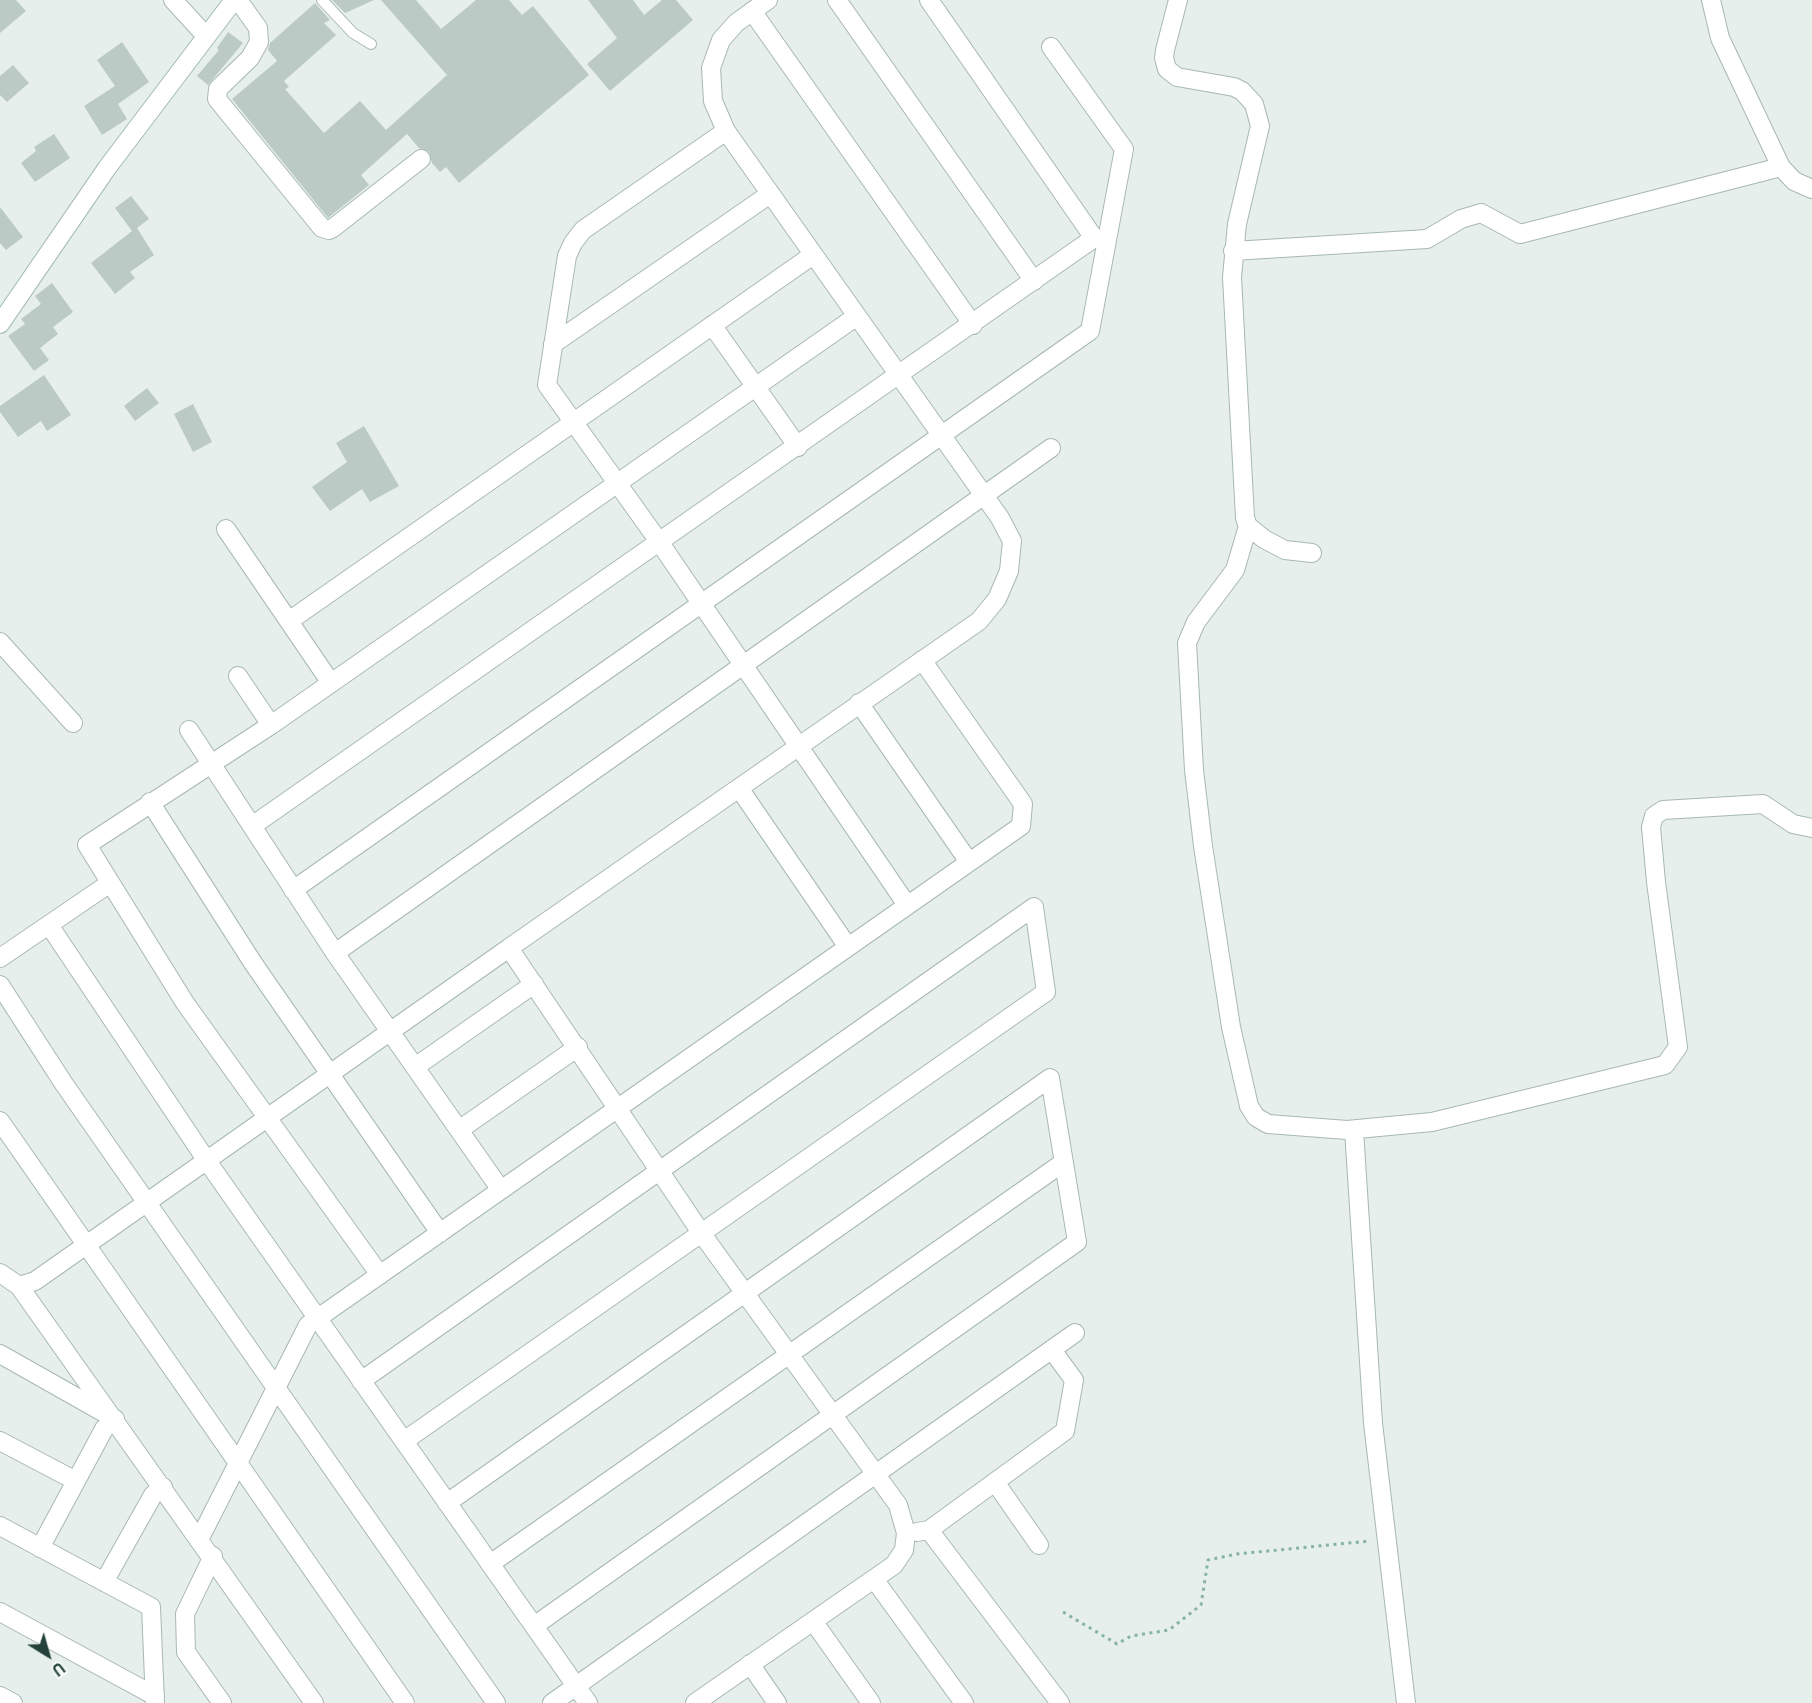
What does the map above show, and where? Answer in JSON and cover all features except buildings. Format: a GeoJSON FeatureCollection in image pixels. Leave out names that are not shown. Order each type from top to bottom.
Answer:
{"type":"FeatureCollection","features":[{"type":"Feature","properties":{"kind":"street"},"geometry":{"type":"LineString","coordinates":[[173,0],[206,36]]}},
{"type":"Feature","properties":{"kind":"street"},"geometry":{"type":"LineString","coordinates":[[0,324],[107,168],[206,36],[236,0],[258,28],[259,42],[250,58],[218,89],[218,99],[322,228],[329,230],[333,228],[421,159]]}},
{"type":"Feature","properties":{"kind":"street"},"geometry":{"type":"LineString","coordinates":[[7,1283],[35,1281],[979,621],[997,599],[1009,571],[1012,541],[1000,518],[726,131],[713,101],[711,68],[721,40],[736,23],[768,0]]}},
{"type":"Feature","properties":{"kind":"street"},"geometry":{"type":"LineString","coordinates":[[837,0],[1034,281]]}},
{"type":"Feature","properties":{"kind":"street"},"geometry":{"type":"LineString","coordinates":[[252,826],[900,376],[1094,238],[929,0]]}},
{"type":"Feature","properties":{"kind":"street"},"geometry":{"type":"LineString","coordinates":[[1179,0],[1165,50],[1164,58],[1167,69],[1177,77],[1234,87],[1242,91],[1254,104],[1258,116],[1258,139],[1233,251],[1232,304],[1245,518],[1248,526],[1264,539],[1285,550],[1312,553]]}},
{"type":"Feature","properties":{"kind":"street"},"geometry":{"type":"LineString","coordinates":[[1712,0],[1720,38],[1781,167],[1794,181],[1812,189]]}},
{"type":"Feature","properties":{"kind":"street"},"geometry":{"type":"LineString","coordinates":[[752,11],[973,324]]}},
{"type":"Feature","properties":{"kind":"street"},"geometry":{"type":"LineString","coordinates":[[294,890],[1090,331],[1124,149],[1052,47]]}},
{"type":"Feature","properties":{"kind":"street"},"geometry":{"type":"LineString","coordinates":[[726,131],[583,230],[573,243],[567,256],[547,385],[660,543],[907,905]]}},
{"type":"Feature","properties":{"kind":"street"},"geometry":{"type":"LineString","coordinates":[[1233,251],[1427,238],[1461,219],[1481,213],[1520,234],[1781,167]]}},
{"type":"Feature","properties":{"kind":"street"},"geometry":{"type":"LineString","coordinates":[[553,344],[770,194]]}},
{"type":"Feature","properties":{"kind":"street"},"geometry":{"type":"LineString","coordinates":[[289,621],[813,255]]}},
{"type":"Feature","properties":{"kind":"street"},"geometry":{"type":"LineString","coordinates":[[380,1275],[185,1003],[87,845],[271,725],[857,316]]}},
{"type":"Feature","properties":{"kind":"street"},"geometry":{"type":"LineString","coordinates":[[712,325],[798,447]]}},
{"type":"Feature","properties":{"kind":"street"},"geometry":{"type":"LineString","coordinates":[[660,543],[900,376]]}},
{"type":"Feature","properties":{"kind":"street"},"geometry":{"type":"LineString","coordinates":[[335,953],[1051,448]]}},
{"type":"Feature","properties":{"kind":"street"},"geometry":{"type":"LineString","coordinates":[[1248,526],[1235,570],[1196,622],[1187,643],[1194,770],[1231,1026],[1250,1106],[1256,1117],[1268,1124],[1354,1130],[1432,1122],[1665,1065],[1678,1047],[1656,882],[1651,827],[1654,816],[1663,810],[1763,804],[1793,824],[1812,828]]}},
{"type":"Feature","properties":{"kind":"street"},"geometry":{"type":"LineString","coordinates":[[226,529],[331,683]]}},
{"type":"Feature","properties":{"kind":"street"},"geometry":{"type":"LineString","coordinates":[[0,642],[73,723]]}},
{"type":"Feature","properties":{"kind":"street"},"geometry":{"type":"LineString","coordinates":[[200,1538],[308,1325],[1021,826],[1023,804],[922,660]]}},
{"type":"Feature","properties":{"kind":"street"},"geometry":{"type":"LineString","coordinates":[[238,676],[271,725]]}},
{"type":"Feature","properties":{"kind":"street"},"geometry":{"type":"LineString","coordinates":[[859,704],[969,862]]}},
{"type":"Feature","properties":{"kind":"street"},"geometry":{"type":"LineString","coordinates":[[189,730],[335,953],[501,1190]]}},
{"type":"Feature","properties":{"kind":"street"},"geometry":{"type":"LineString","coordinates":[[739,788],[848,947]]}},
{"type":"Feature","properties":{"kind":"street"},"geometry":{"type":"LineString","coordinates":[[150,802],[253,963],[440,1233]]}},
{"type":"Feature","properties":{"kind":"street"},"geometry":{"type":"LineString","coordinates":[[0,958],[110,883]]}},
{"type":"Feature","properties":{"kind":"street"},"geometry":{"type":"LineString","coordinates":[[361,1381],[1034,907],[1046,992],[404,1441]]}},
{"type":"Feature","properties":{"kind":"street"},"geometry":{"type":"LineString","coordinates":[[48,924],[207,1161],[588,1703]]}},
{"type":"Feature","properties":{"kind":"street"},"geometry":{"type":"LineString","coordinates":[[509,948],[702,1233],[898,1505],[906,1533],[904,1550],[894,1565],[694,1703]]}},
{"type":"Feature","properties":{"kind":"street"},"geometry":{"type":"LineString","coordinates":[[415,1067],[534,984]]}},
{"type":"Feature","properties":{"kind":"street"},"geometry":{"type":"LineString","coordinates":[[0,985],[63,1084],[496,1703]]}},
{"type":"Feature","properties":{"kind":"street"},"geometry":{"type":"LineString","coordinates":[[459,1130],[578,1047]]}},
{"type":"Feature","properties":{"kind":"street"},"geometry":{"type":"LineString","coordinates":[[447,1503],[1050,1078],[1077,1242],[534,1626]]}},
{"type":"Feature","properties":{"kind":"street"},"geometry":{"type":"LineString","coordinates":[[0,1121],[405,1703]]}},
{"type":"Feature","properties":{"kind":"street"},"geometry":{"type":"LineString","coordinates":[[1354,1130],[1373,1423],[1406,1703]]}},
{"type":"Feature","properties":{"kind":"street"},"geometry":{"type":"LineString","coordinates":[[490,1564],[1064,1162]]}},
{"type":"Feature","properties":{"kind":"street"},"geometry":{"type":"LineString","coordinates":[[7,1283],[115,1419],[314,1703]]}},
{"type":"Feature","properties":{"kind":"street"},"geometry":{"type":"LineString","coordinates":[[552,1703],[1075,1333]]}},
{"type":"Feature","properties":{"kind":"street"},"geometry":{"type":"LineString","coordinates":[[906,1533],[929,1530],[1065,1431],[1074,1380],[1052,1350]]}},
{"type":"Feature","properties":{"kind":"street"},"geometry":{"type":"LineString","coordinates":[[0,1354],[115,1419]]}},
{"type":"Feature","properties":{"kind":"street"},"geometry":{"type":"LineString","coordinates":[[40,1548],[104,1429],[115,1419]]}},
{"type":"Feature","properties":{"kind":"street"},"geometry":{"type":"LineString","coordinates":[[0,1441],[76,1481]]}},
{"type":"Feature","properties":{"kind":"street"},"geometry":{"type":"LineString","coordinates":[[995,1482],[1039,1545]]}},
{"type":"Feature","properties":{"kind":"street"},"geometry":{"type":"LineString","coordinates":[[104,1582],[153,1495],[164,1487]]}},
{"type":"Feature","properties":{"kind":"street"},"geometry":{"type":"LineString","coordinates":[[0,1526],[151,1607],[155,1699]]}},
{"type":"Feature","properties":{"kind":"street"},"geometry":{"type":"LineString","coordinates":[[929,1530],[1060,1703]]}},
{"type":"Feature","properties":{"kind":"street"},"geometry":{"type":"LineString","coordinates":[[213,1556],[185,1614],[186,1652],[222,1703]]}},
{"type":"Feature","properties":{"kind":"street"},"geometry":{"type":"LineString","coordinates":[[874,1579],[964,1703]]}},
{"type":"Feature","properties":{"kind":"street"},"geometry":{"type":"LineString","coordinates":[[0,1612],[155,1699]]}},
{"type":"Feature","properties":{"kind":"street"},"geometry":{"type":"LineString","coordinates":[[813,1621],[871,1703]]}},
{"type":"Feature","properties":{"kind":"street"},"geometry":{"type":"LineString","coordinates":[[750,1664],[777,1703]]}},
{"type":"Feature","properties":{"kind":"street"},"geometry":{"type":"LineString","coordinates":[[0,1696],[13,1703]]}},
{"type":"Feature","properties":{"kind":"lane"},"geometry":{"type":"LineString","coordinates":[[322,0],[353,33],[371,44]]}},
{"type":"Feature","properties":{"kind":"path"},"geometry":{"type":"LineString","coordinates":[[1063,1612],[1117,1644],[1131,1636],[1169,1630],[1201,1605],[1208,1560],[1237,1554],[1386,1539]]}}]}
